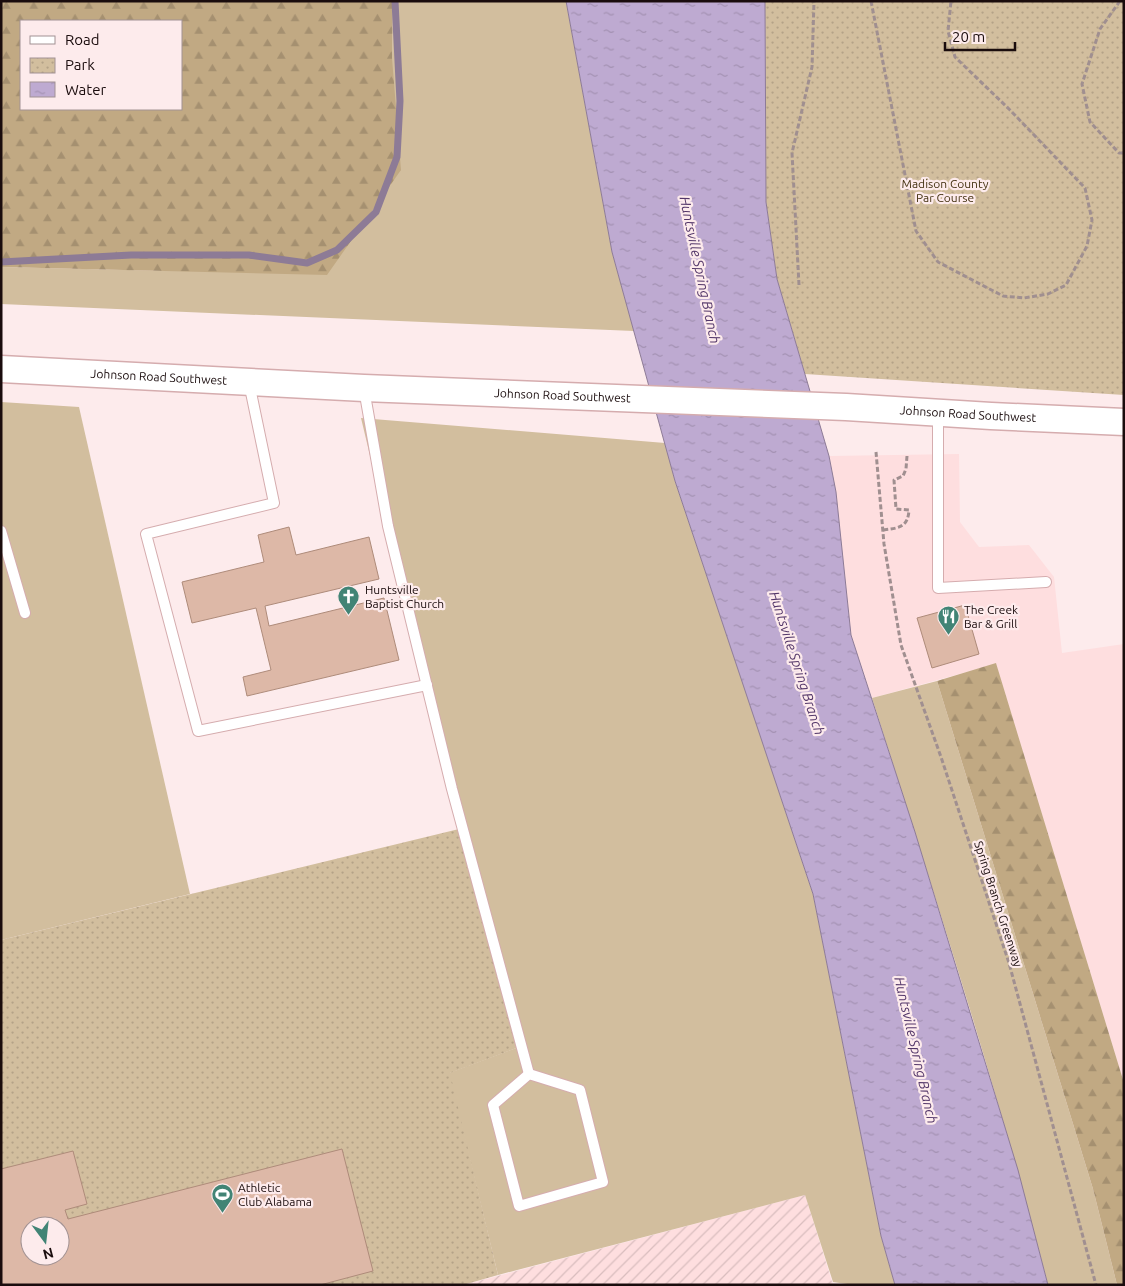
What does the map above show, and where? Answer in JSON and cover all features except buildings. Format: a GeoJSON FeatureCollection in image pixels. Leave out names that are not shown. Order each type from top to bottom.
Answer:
{"type":"FeatureCollection","features":[{"type":"Feature","properties":{"kind":"street","name":"Johnson Road Southwest"},"geometry":{"type":"LineString","coordinates":[[1,369],[364,388],[846,407],[1124,422]]}},
{"type":"Feature","properties":{"kind":"lane"},"geometry":{"type":"LineString","coordinates":[[249,382],[274,503],[146,534],[198,731],[427,686]]}},
{"type":"Feature","properties":{"kind":"lane"},"geometry":{"type":"LineString","coordinates":[[364,388],[388,526],[452,789],[529,1074]]}},
{"type":"Feature","properties":{"kind":"lane"},"geometry":{"type":"LineString","coordinates":[[938,413],[938,588],[1046,582]]}},
{"type":"Feature","properties":{"kind":"lane"},"geometry":{"type":"LineString","coordinates":[[1,531],[25,613]]}},
{"type":"Feature","properties":{"kind":"lane"},"geometry":{"type":"LineString","coordinates":[[529,1074],[580,1090],[603,1182],[519,1206],[493,1105],[529,1074]]}},
{"type":"Feature","properties":{"kind":"path"},"geometry":{"type":"LineString","coordinates":[[799,285],[792,153],[812,67],[814,1]]}},
{"type":"Feature","properties":{"kind":"path"},"geometry":{"type":"LineString","coordinates":[[871,1],[916,231],[938,262],[1003,296],[1024,298],[1048,294],[1066,285],[1087,246],[1092,220],[1084,188],[1010,110],[955,57],[948,32],[951,1]]}},
{"type":"Feature","properties":{"kind":"path"},"geometry":{"type":"LineString","coordinates":[[1120,1],[1100,29],[1082,84],[1090,122],[1120,153],[1124,153]]}},
{"type":"Feature","properties":{"kind":"path","name":"Spring Branch Greenway"},"geometry":{"type":"LineString","coordinates":[[876,452],[883,530],[902,645],[941,757],[1008,963],[1096,1285]]}},
{"type":"Feature","properties":{"kind":"path"},"geometry":{"type":"LineString","coordinates":[[883,530],[904,525],[908,518],[909,510],[896,509],[894,480],[904,476],[907,456]]}},
{"type":"Feature","properties":{"kind":"shaded area"},"geometry":{"type":"Polygon","coordinates":[[[959,454],[960,522],[979,547],[1029,545],[1054,577],[1062,653],[1124,644],[1124,1083],[996,664],[872,698],[851,635],[836,492],[829,456],[959,454]]]}},
{"type":"Feature","properties":{"kind":"shaded area"},"geometry":{"type":"Polygon","coordinates":[[[805,1195],[833,1285],[463,1285],[805,1195]]]}},
{"type":"Feature","properties":{"kind":"green space"},"geometry":{"type":"Polygon","coordinates":[[[1,1],[393,1],[392,58],[401,170],[327,275],[1,267],[1,1]]]}},
{"type":"Feature","properties":{"kind":"green space"},"geometry":{"type":"Polygon","coordinates":[[[393,1],[566,1],[612,252],[634,331],[1,304],[1,267],[171,271],[392,58],[393,1]]]}},
{"type":"Feature","properties":{"kind":"green space","name":"Madison County Par Course"},"geometry":{"type":"Polygon","coordinates":[[[765,1],[1124,1],[1124,395],[805,374],[777,279],[766,202],[765,1]]]}},
{"type":"Feature","properties":{"kind":"green space"},"geometry":{"type":"Polygon","coordinates":[[[1,402],[79,407],[190,894],[1,940],[1,402]]]}},
{"type":"Feature","properties":{"kind":"green space"},"geometry":{"type":"Polygon","coordinates":[[[361,418],[665,443],[675,481],[813,894],[881,1236],[895,1285],[854,1285],[833,1282],[805,1195],[498,1275],[449,1073],[519,1047],[459,829],[361,418]]]}},
{"type":"Feature","properties":{"kind":"green space"},"geometry":{"type":"Polygon","coordinates":[[[996,663],[1124,1083],[1124,1285],[1117,1285],[1093,1189],[937,681],[996,663]]]}},
{"type":"Feature","properties":{"kind":"green space"},"geometry":{"type":"Polygon","coordinates":[[[937,681],[1093,1189],[1117,1285],[1048,1285],[1008,1137],[872,698],[937,681]]]}},
{"type":"Feature","properties":{"kind":"green space"},"geometry":{"type":"Polygon","coordinates":[[[459,829],[519,1047],[450,1073],[498,1275],[463,1285],[1,1285],[1,940],[459,829]]]}},
{"type":"Feature","properties":{"kind":"water","name":"Huntsville Spring Branch"},"geometry":{"type":"Polygon","coordinates":[[[566,1],[765,1],[766,202],[777,279],[829,456],[836,492],[851,635],[915,832],[1018,1170],[1048,1285],[895,1285],[881,1236],[813,894],[675,481],[612,252],[566,1]]]}},
{"type":"Feature","properties":{"kind":"waterway"},"geometry":{"type":"LineString","coordinates":[[1,262],[131,255],[249,255],[307,263],[337,250],[376,212],[397,157],[400,101],[395,1]]}},
{"type":"Feature","properties":{"kind":"place","name":"Huntsville Baptist Church"},"geometry":{"type":"Point","coordinates":[349,616]}},
{"type":"Feature","properties":{"kind":"place","name":"The Creek Bar & Grill"},"geometry":{"type":"Point","coordinates":[948,636]}},
{"type":"Feature","properties":{"kind":"place","name":"Athletic Club Alabama"},"geometry":{"type":"Point","coordinates":[222,1214]}}]}
